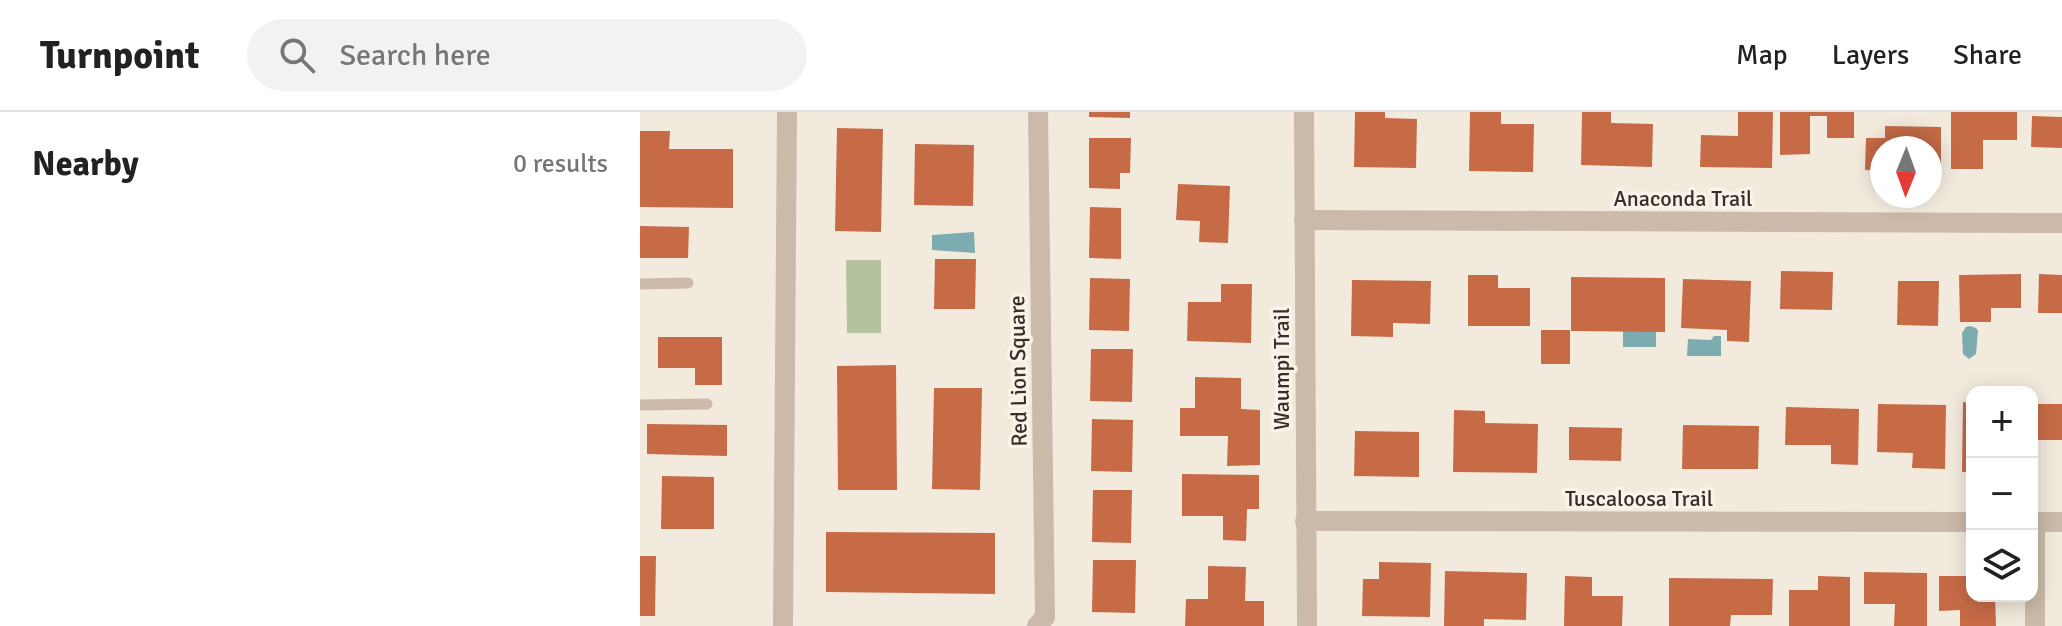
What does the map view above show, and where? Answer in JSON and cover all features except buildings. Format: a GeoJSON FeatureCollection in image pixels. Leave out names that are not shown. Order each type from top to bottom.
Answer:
{"type":"FeatureCollection","features":[{"type":"Feature","properties":{"kind":"street"},"geometry":{"type":"LineString","coordinates":[[783,626],[787,112]]}},
{"type":"Feature","properties":{"kind":"street","name":"Red Lion Square"},"geometry":{"type":"LineString","coordinates":[[1037,626],[1045,617],[1038,112]]}},
{"type":"Feature","properties":{"kind":"street","name":"Waumpi Trail"},"geometry":{"type":"LineString","coordinates":[[1304,112],[1307,626]]}},
{"type":"Feature","properties":{"kind":"street","name":"Anaconda Trail"},"geometry":{"type":"LineString","coordinates":[[1304,220],[2062,223]]}},
{"type":"Feature","properties":{"kind":"street","name":"Tuscaloosa Trail"},"geometry":{"type":"LineString","coordinates":[[1305,521],[1966,522]]}},
{"type":"Feature","properties":{"kind":"street"},"geometry":{"type":"LineString","coordinates":[[2038,522],[2062,522]]}},
{"type":"Feature","properties":{"kind":"street"},"geometry":{"type":"LineString","coordinates":[[2034,530],[2035,626]]}},
{"type":"Feature","properties":{"kind":"lane"},"geometry":{"type":"LineString","coordinates":[[640,284],[688,283]]}},
{"type":"Feature","properties":{"kind":"lane"},"geometry":{"type":"LineString","coordinates":[[640,405],[707,404]]}},
{"type":"Feature","properties":{"kind":"green space"},"geometry":{"type":"Polygon","coordinates":[[[846,260],[881,260],[881,333],[847,333],[846,260]]]}},
{"type":"Feature","properties":{"kind":"water"},"geometry":{"type":"Polygon","coordinates":[[[974,232],[975,253],[932,250],[932,235],[974,232]]]}},
{"type":"Feature","properties":{"kind":"water"},"geometry":{"type":"Polygon","coordinates":[[[1970,326],[1978,331],[1976,354],[1969,359],[1963,354],[1962,333],[1970,326]]]}},
{"type":"Feature","properties":{"kind":"water"},"geometry":{"type":"Polygon","coordinates":[[[1623,330],[1656,330],[1656,347],[1623,347],[1623,330]]]}},
{"type":"Feature","properties":{"kind":"water"},"geometry":{"type":"Polygon","coordinates":[[[1714,336],[1721,336],[1721,356],[1687,356],[1688,339],[1711,340],[1714,336]]]}}]}
